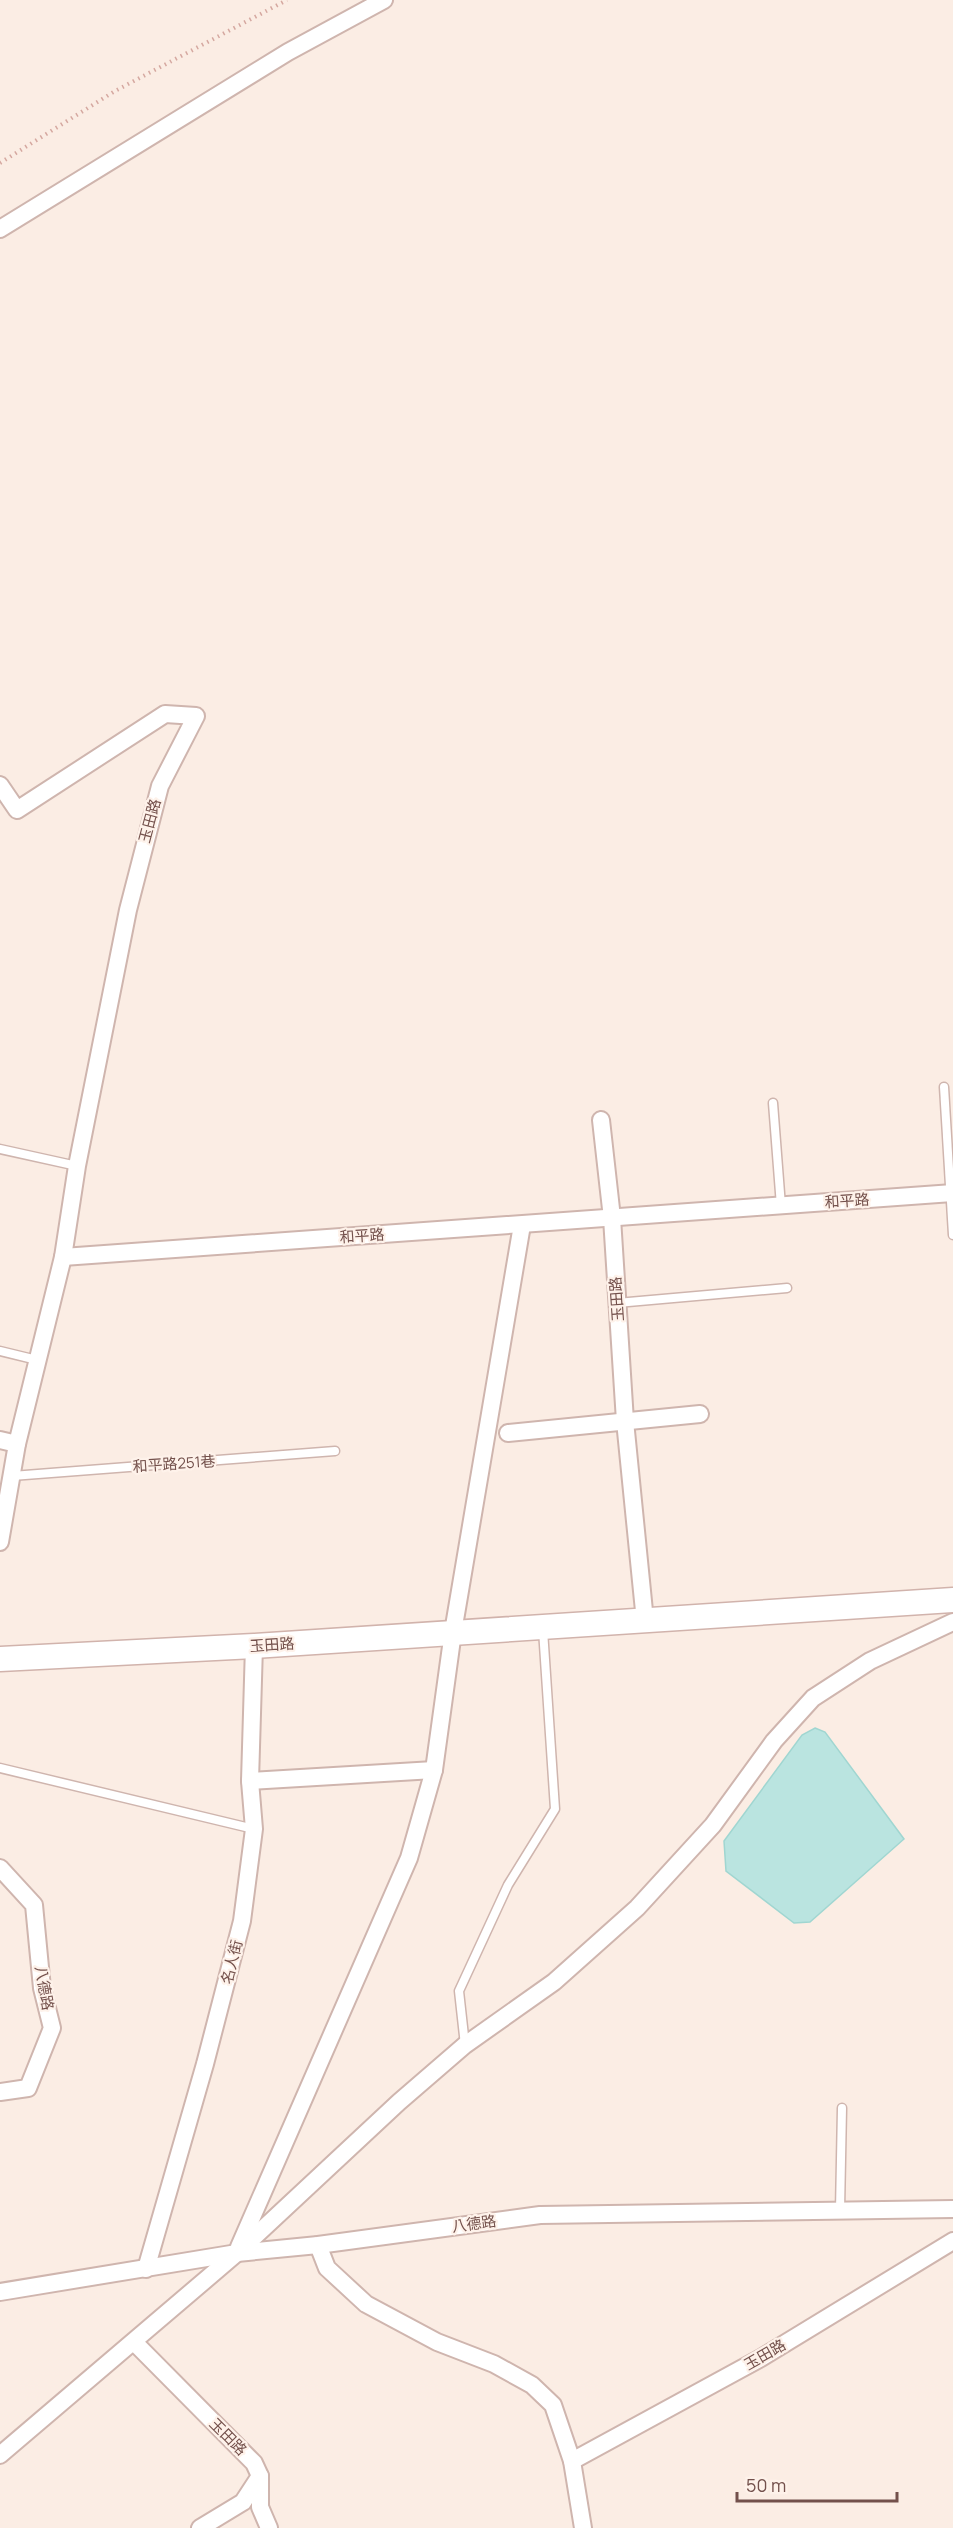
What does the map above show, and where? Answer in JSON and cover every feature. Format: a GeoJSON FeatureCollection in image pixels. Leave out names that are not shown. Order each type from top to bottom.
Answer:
{"type":"FeatureCollection","features":[{"type":"Feature","properties":{"kind":"street"},"geometry":{"type":"LineString","coordinates":[[0,230],[288,52],[384,0]]}},
{"type":"Feature","properties":{"kind":"street","name":"玉田路"},"geometry":{"type":"LineString","coordinates":[[0,785],[17,810],[165,714],[196,716],[160,786],[128,910],[77,1166],[63,1257]]}},
{"type":"Feature","properties":{"kind":"street","name":"玉田路"},"geometry":{"type":"LineString","coordinates":[[601,1120],[612,1218],[625,1421],[645,1621]]}},
{"type":"Feature","properties":{"kind":"street","name":"和平路"},"geometry":{"type":"LineString","coordinates":[[63,1257],[952,1193]]}},
{"type":"Feature","properties":{"kind":"street"},"geometry":{"type":"LineString","coordinates":[[237,2253],[409,1858],[434,1770],[453,1632],[522,1225]]}},
{"type":"Feature","properties":{"kind":"street"},"geometry":{"type":"LineString","coordinates":[[0,1537],[17,1444],[63,1257]]}},
{"type":"Feature","properties":{"kind":"street"},"geometry":{"type":"LineString","coordinates":[[508,1433],[700,1414]]}},
{"type":"Feature","properties":{"kind":"street"},"geometry":{"type":"LineString","coordinates":[[0,1440],[17,1444]]}},
{"type":"Feature","properties":{"kind":"street","name":"玉田路"},"geometry":{"type":"LineString","coordinates":[[0,1659],[254,1646],[953,1600]]}},
{"type":"Feature","properties":{"kind":"street"},"geometry":{"type":"LineString","coordinates":[[0,2455],[237,2253],[399,2102],[465,2045],[554,1982],[637,1908],[713,1825],[774,1741],[813,1698],[870,1661],[953,1622]]}},
{"type":"Feature","properties":{"kind":"street","name":"名人街"},"geometry":{"type":"LineString","coordinates":[[146,2269],[206,2064],[242,1921],[254,1829],[250,1781],[254,1646]]}},
{"type":"Feature","properties":{"kind":"street"},"geometry":{"type":"LineString","coordinates":[[250,1781],[434,1770]]}},
{"type":"Feature","properties":{"kind":"street","name":"八德路"},"geometry":{"type":"LineString","coordinates":[[0,1868],[34,1905],[42,1988],[52,2028],[28,2088],[0,2092]]}},
{"type":"Feature","properties":{"kind":"street","name":"八德路"},"geometry":{"type":"LineString","coordinates":[[0,2292],[237,2253],[318,2245],[540,2215],[953,2209]]}},
{"type":"Feature","properties":{"kind":"street","name":"玉田路"},"geometry":{"type":"LineString","coordinates":[[572,2461],[760,2358],[953,2241]]}},
{"type":"Feature","properties":{"kind":"street"},"geometry":{"type":"LineString","coordinates":[[318,2245],[327,2268],[366,2304],[437,2342],[494,2364],[532,2385],[553,2405],[572,2461],[583,2528]]}},
{"type":"Feature","properties":{"kind":"street","name":"玉田路"},"geometry":{"type":"LineString","coordinates":[[134,2342],[254,2463],[260,2476]]}},
{"type":"Feature","properties":{"kind":"street"},"geometry":{"type":"LineString","coordinates":[[200,2528],[243,2502],[260,2476]]}},
{"type":"Feature","properties":{"kind":"street"},"geometry":{"type":"LineString","coordinates":[[260,2476],[260,2507],[269,2528]]}},
{"type":"Feature","properties":{"kind":"lane"},"geometry":{"type":"LineString","coordinates":[[944,1087],[953,1235]]}},
{"type":"Feature","properties":{"kind":"lane"},"geometry":{"type":"LineString","coordinates":[[773,1102],[781,1206]]}},
{"type":"Feature","properties":{"kind":"lane"},"geometry":{"type":"LineString","coordinates":[[0,1149],[77,1166]]}},
{"type":"Feature","properties":{"kind":"lane"},"geometry":{"type":"LineString","coordinates":[[617,1303],[787,1288]]}},
{"type":"Feature","properties":{"kind":"lane"},"geometry":{"type":"LineString","coordinates":[[0,1351],[37,1360]]}},
{"type":"Feature","properties":{"kind":"lane","name":"和平路251巷"},"geometry":{"type":"LineString","coordinates":[[12,1476],[335,1452]]}},
{"type":"Feature","properties":{"kind":"lane"},"geometry":{"type":"LineString","coordinates":[[465,2045],[459,1991],[508,1885],[555,1809],[543,1627]]}},
{"type":"Feature","properties":{"kind":"lane"},"geometry":{"type":"LineString","coordinates":[[0,1768],[254,1829]]}},
{"type":"Feature","properties":{"kind":"lane"},"geometry":{"type":"LineString","coordinates":[[840,2210],[842,2108]]}},
{"type":"Feature","properties":{"kind":"path"},"geometry":{"type":"LineString","coordinates":[[0,163],[115,91],[287,0]]}},
{"type":"Feature","properties":{"kind":"water"},"geometry":{"type":"Polygon","coordinates":[[[815,1728],[825,1732],[904,1839],[810,1922],[794,1923],[726,1871],[724,1841],[802,1735],[815,1728]]]}}]}
